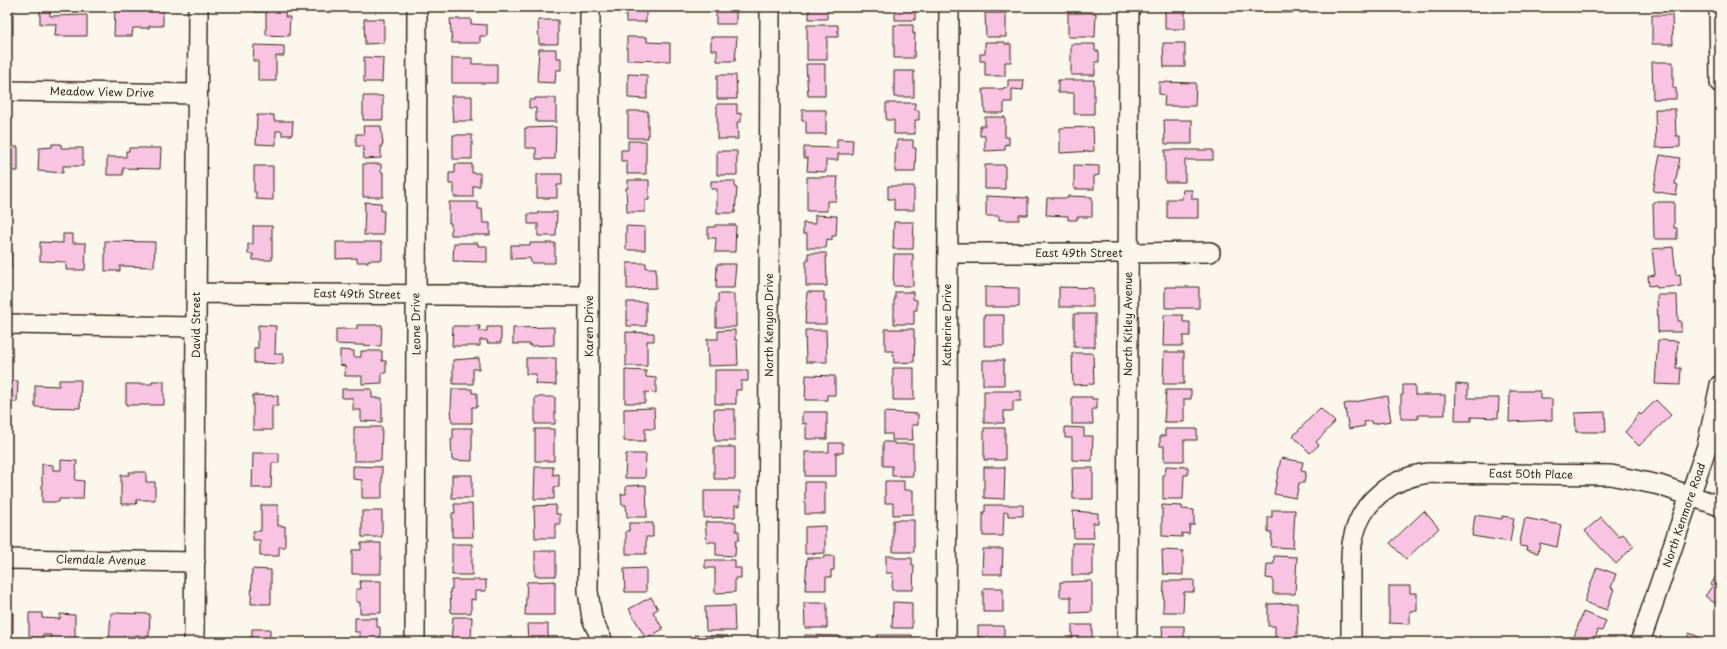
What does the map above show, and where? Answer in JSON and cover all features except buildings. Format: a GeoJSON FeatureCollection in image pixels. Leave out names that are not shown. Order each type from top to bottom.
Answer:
{"type":"FeatureCollection","features":[{"type":"Feature","properties":{"kind":"street","name":"David Street"},"geometry":{"type":"LineString","coordinates":[[194,642],[198,7]]}},
{"type":"Feature","properties":{"kind":"street","name":"Leone Drive"},"geometry":{"type":"LineString","coordinates":[[415,642],[417,7]]}},
{"type":"Feature","properties":{"kind":"street","name":"Karen Drive"},"geometry":{"type":"LineString","coordinates":[[590,7],[588,591],[592,619],[603,642]]}},
{"type":"Feature","properties":{"kind":"street","name":"North Kenyon Drive"},"geometry":{"type":"LineString","coordinates":[[768,642],[770,7]]}},
{"type":"Feature","properties":{"kind":"street","name":"Katherine Drive"},"geometry":{"type":"LineString","coordinates":[[946,642],[949,7]]}},
{"type":"Feature","properties":{"kind":"street","name":"North Kitley Avenue"},"geometry":{"type":"LineString","coordinates":[[1126,642],[1129,7]]}},
{"type":"Feature","properties":{"kind":"street"},"geometry":{"type":"LineString","coordinates":[[1719,7],[1720,83]]}},
{"type":"Feature","properties":{"kind":"street","name":"Meadow View Drive"},"geometry":{"type":"LineString","coordinates":[[7,91],[197,94]]}},
{"type":"Feature","properties":{"kind":"street","name":"East 49th Street"},"geometry":{"type":"LineString","coordinates":[[948,253],[1210,252]]}},
{"type":"Feature","properties":{"kind":"street","name":"East 49th Street"},"geometry":{"type":"LineString","coordinates":[[196,293],[589,296]]}},
{"type":"Feature","properties":{"kind":"street"},"geometry":{"type":"LineString","coordinates":[[7,324],[196,327]]}},
{"type":"Feature","properties":{"kind":"street","name":"North Kenmore Road"},"geometry":{"type":"LineString","coordinates":[[1640,642],[1707,446],[1720,385]]}},
{"type":"Feature","properties":{"kind":"street","name":"East 50th Place"},"geometry":{"type":"LineString","coordinates":[[1351,642],[1352,544],[1354,532],[1361,516],[1376,497],[1397,481],[1415,475],[1428,473],[1611,475],[1641,480],[1720,506]]}},
{"type":"Feature","properties":{"kind":"street","name":"Clemdale Avenue"},"geometry":{"type":"LineString","coordinates":[[7,559],[195,562]]}}]}
